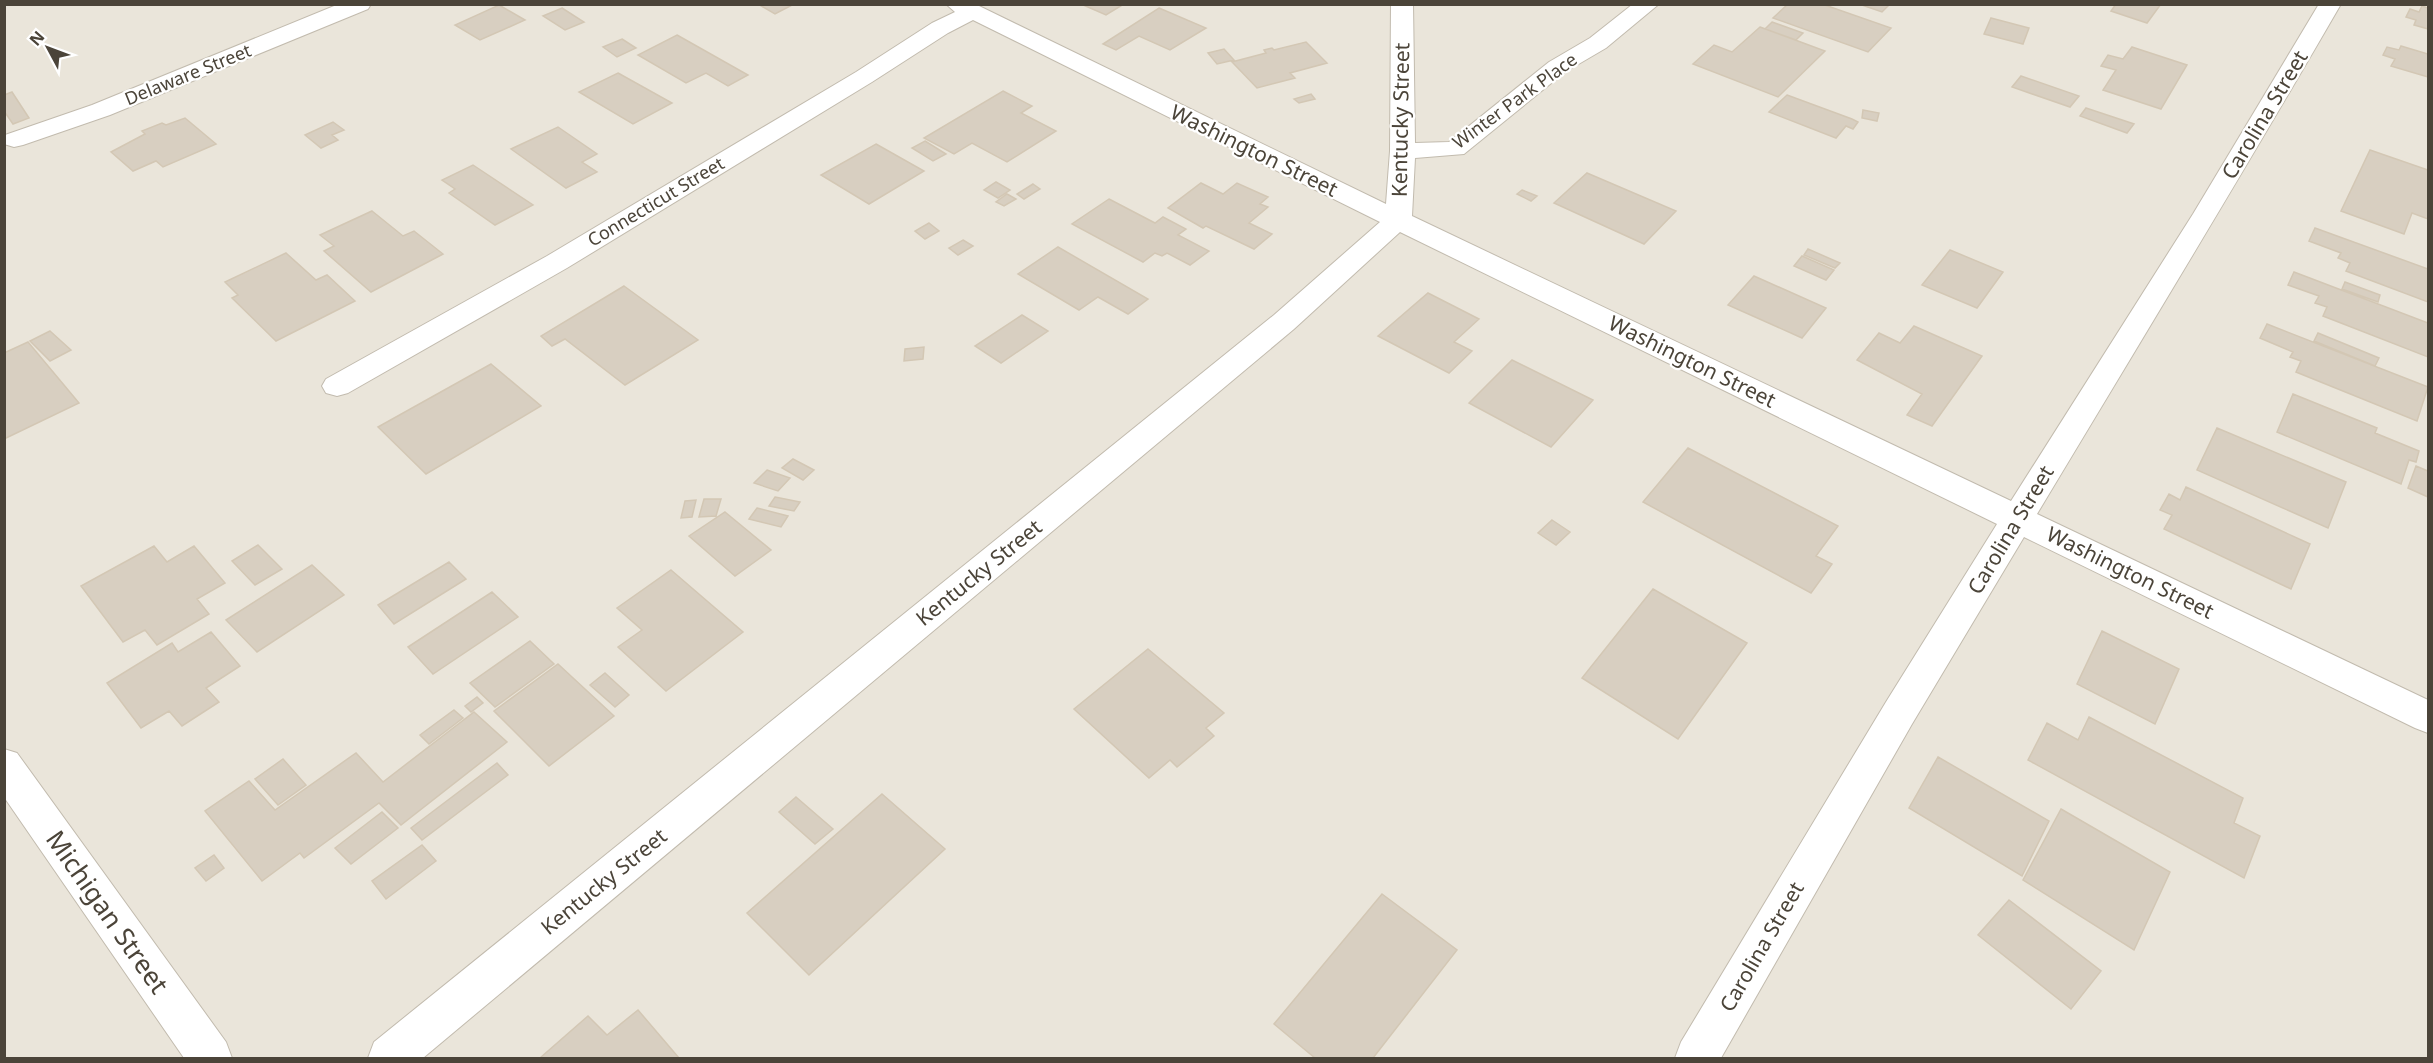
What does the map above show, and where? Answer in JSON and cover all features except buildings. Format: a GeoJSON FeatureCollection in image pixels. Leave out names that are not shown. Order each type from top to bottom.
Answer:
{"type":"FeatureCollection","features":[{"type":"Feature","properties":{"kind":"street","name":"Delaware Street"},"geometry":{"type":"LineString","coordinates":[[14,140],[101,110],[360,4]]}},
{"type":"Feature","properties":{"kind":"street","name":"Kentucky Street"},"geometry":{"type":"LineString","coordinates":[[390,1059],[1284,322],[1398,220],[1403,151],[1402,4]]}},
{"type":"Feature","properties":{"kind":"street","name":"Winter Park Place"},"geometry":{"type":"LineString","coordinates":[[1403,151],[1455,149],[1557,67],[1598,43],[1648,4]]}},
{"type":"Feature","properties":{"kind":"street","name":"Carolina Street"},"geometry":{"type":"LineString","coordinates":[[1697,1059],[1899,713],[2163,280],[2206,214],[2330,4]]}},
{"type":"Feature","properties":{"kind":"street","name":"Washington Street"},"geometry":{"type":"LineString","coordinates":[[964,8],[2428,717]]}},
{"type":"Feature","properties":{"kind":"street","name":"Connecticut Street"},"geometry":{"type":"LineString","coordinates":[[337,386],[557,262],[864,77],[940,28],[964,8]]}},
{"type":"Feature","properties":{"kind":"street","name":"Michigan Street"},"geometry":{"type":"LineString","coordinates":[[4,765],[210,1059]]}},
{"type":"Feature","properties":{"kind":"shaded area"},"geometry":{"type":"Polygon","coordinates":[[[5,5],[2428,5],[2428,1058],[5,1058],[5,5]]]}}]}
